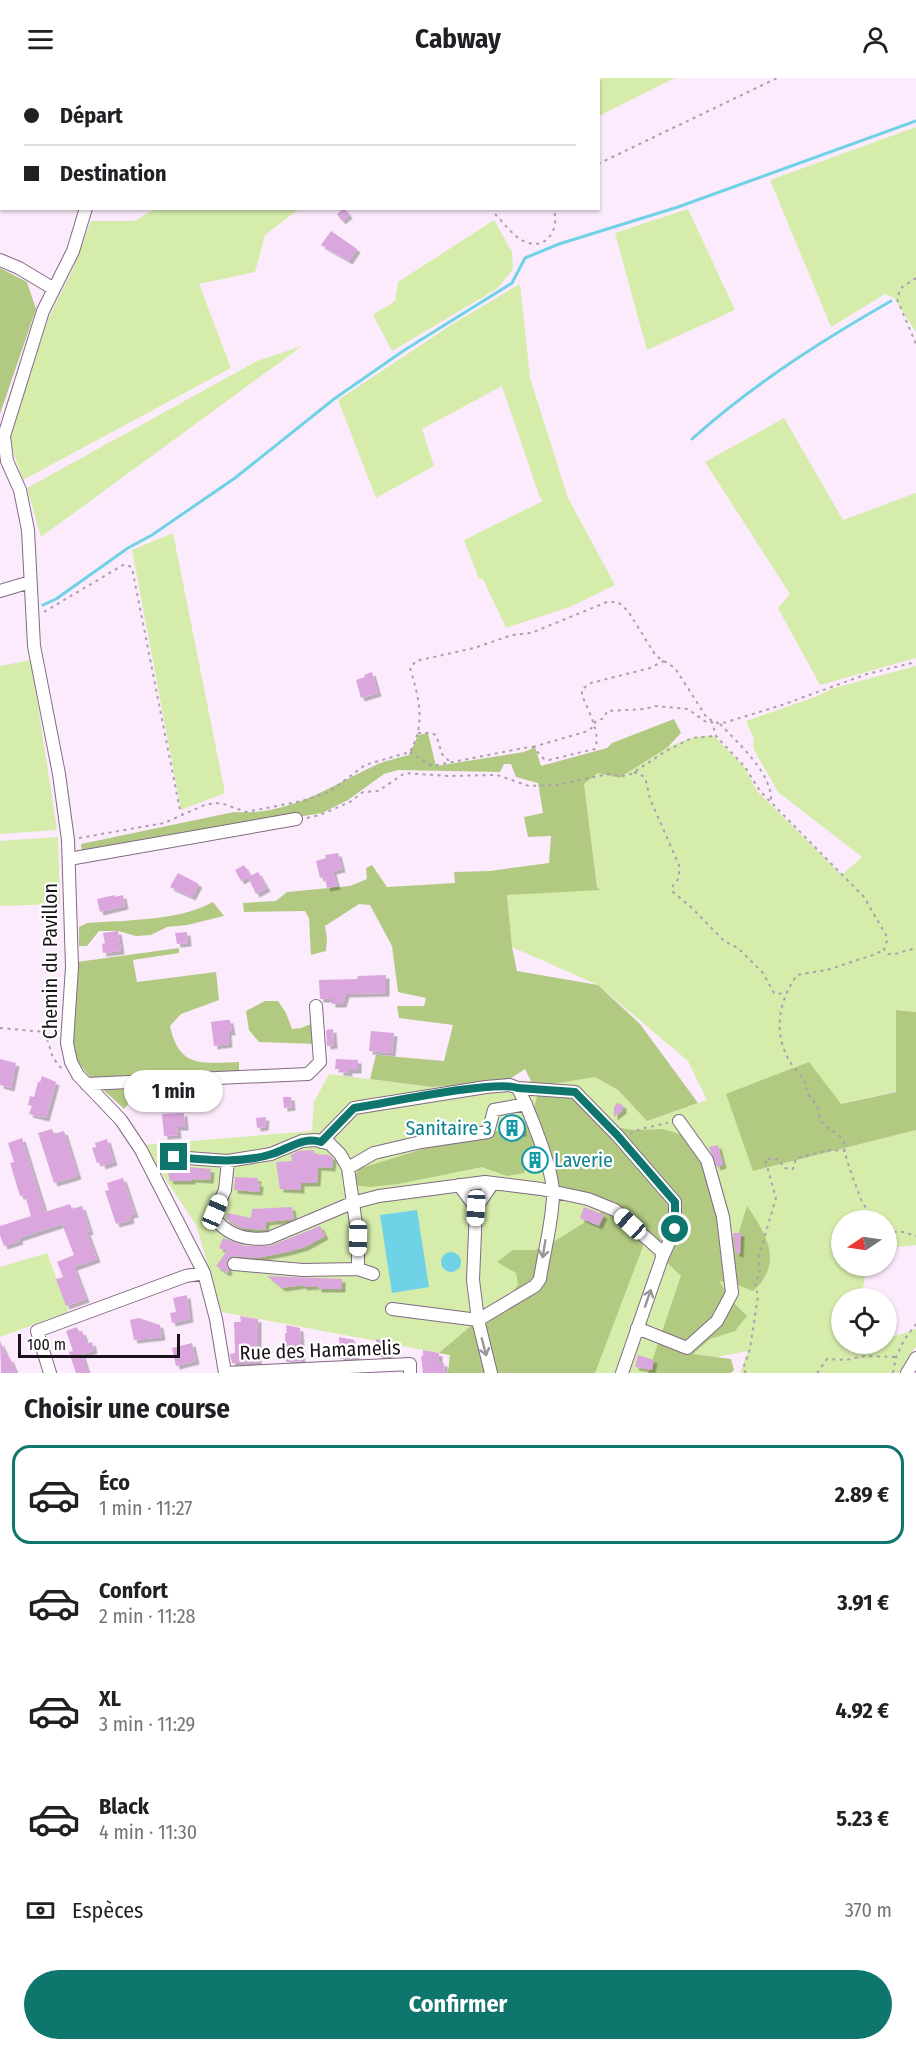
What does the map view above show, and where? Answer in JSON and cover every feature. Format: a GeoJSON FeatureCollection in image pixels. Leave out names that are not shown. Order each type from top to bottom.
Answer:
{"type":"FeatureCollection","features":[{"type":"Feature","properties":{"kind":"street","name":"Chemin du Pavillon"},"geometry":{"type":"LineString","coordinates":[[86,210],[79,236],[43,311],[4,436],[7,461],[20,490],[28,530],[34,646],[59,774],[68,840],[72,967],[68,1043],[71,1062],[82,1079],[121,1120],[141,1150],[204,1274],[216,1319],[225,1373]]}},
{"type":"Feature","properties":{"kind":"street"},"geometry":{"type":"LineString","coordinates":[[0,260],[19,268],[54,289]]}},
{"type":"Feature","properties":{"kind":"street"},"geometry":{"type":"LineString","coordinates":[[0,591],[30,582]]}},
{"type":"Feature","properties":{"kind":"street"},"geometry":{"type":"LineString","coordinates":[[69,859],[296,819]]}},
{"type":"Feature","properties":{"kind":"street"},"geometry":{"type":"LineString","coordinates":[[82,1079],[308,1074],[320,1062],[316,1006]]}},
{"type":"Feature","properties":{"kind":"street"},"geometry":{"type":"LineString","coordinates":[[321,1142],[354,1108],[510,1085],[518,1088],[575,1092],[675,1202],[675,1229],[662,1258],[622,1373]]}},
{"type":"Feature","properties":{"kind":"street"},"geometry":{"type":"LineString","coordinates":[[392,1310],[478,1320],[524,1294],[540,1279],[553,1191],[526,1104],[518,1088]]}},
{"type":"Feature","properties":{"kind":"street"},"geometry":{"type":"LineString","coordinates":[[348,1168],[374,1153],[421,1142],[488,1132],[494,1110],[526,1104]]}},
{"type":"Feature","properties":{"kind":"street"},"geometry":{"type":"LineString","coordinates":[[637,1328],[687,1348],[717,1321],[732,1293],[723,1217],[707,1160],[679,1121]]}},
{"type":"Feature","properties":{"kind":"street"},"geometry":{"type":"LineString","coordinates":[[174,1157],[228,1161],[271,1154],[302,1141],[330,1144],[340,1154],[348,1168],[358,1238],[358,1269]]}},
{"type":"Feature","properties":{"kind":"street"},"geometry":{"type":"LineString","coordinates":[[228,1161],[225,1190],[215,1212],[215,1219],[230,1232],[244,1238],[269,1238],[352,1203],[379,1196],[485,1182],[553,1191],[588,1199],[615,1210],[661,1251],[662,1258]]}},
{"type":"Feature","properties":{"kind":"street"},"geometry":{"type":"LineString","coordinates":[[491,1373],[478,1320],[473,1280],[476,1208],[493,1183]]}},
{"type":"Feature","properties":{"kind":"street"},"geometry":{"type":"LineString","coordinates":[[459,1185],[476,1208]]}},
{"type":"Feature","properties":{"kind":"street"},"geometry":{"type":"LineString","coordinates":[[234,1264],[303,1270],[358,1269],[373,1274]]}},
{"type":"Feature","properties":{"kind":"street"},"geometry":{"type":"LineString","coordinates":[[50,1373],[37,1332],[186,1276],[204,1274]]}},
{"type":"Feature","properties":{"kind":"street"},"geometry":{"type":"LineString","coordinates":[[907,1373],[916,1358]]}},
{"type":"Feature","properties":{"kind":"street","name":"Rue des Hamamelis"},"geometry":{"type":"LineString","coordinates":[[225,1373],[410,1364],[410,1373]]}},
{"type":"Feature","properties":{"kind":"path"},"geometry":{"type":"LineString","coordinates":[[600,163],[777,78]]}},
{"type":"Feature","properties":{"kind":"path"},"geometry":{"type":"LineString","coordinates":[[495,214],[517,237],[527,243],[536,243],[543,242],[550,237],[556,227],[554,210]]}},
{"type":"Feature","properties":{"kind":"path"},"geometry":{"type":"LineString","coordinates":[[916,278],[901,288],[897,299],[916,344]]}},
{"type":"Feature","properties":{"kind":"path"},"geometry":{"type":"LineString","coordinates":[[32,617],[72,597],[123,565],[132,568],[180,810],[183,815]]}},
{"type":"Feature","properties":{"kind":"path"},"geometry":{"type":"LineString","coordinates":[[410,752],[420,725],[420,711],[410,668],[416,661],[474,648],[512,635],[531,633],[607,603],[618,602],[628,611],[656,656],[675,668],[707,718],[712,722],[716,736],[745,767],[760,791],[864,897],[879,919],[886,935],[887,941],[884,949],[876,954],[827,970],[797,975],[786,994],[778,1023],[781,1041],[788,1059],[804,1080],[808,1095],[814,1100],[820,1121],[828,1129],[838,1134],[844,1142],[845,1152],[863,1205],[868,1210]]}},
{"type":"Feature","properties":{"kind":"path"},"geometry":{"type":"LineString","coordinates":[[533,747],[544,759],[549,760],[595,749],[598,741],[582,689],[591,684],[650,668],[664,661]]}},
{"type":"Feature","properties":{"kind":"path"},"geometry":{"type":"LineString","coordinates":[[68,840],[164,823],[207,804],[221,803],[246,812],[302,801],[329,792],[365,765],[410,752],[432,766],[533,747],[588,731],[594,723],[602,720],[607,711],[619,712],[659,706],[688,709],[705,722],[720,724],[782,705],[867,674],[916,662]]}},
{"type":"Feature","properties":{"kind":"path"},"geometry":{"type":"LineString","coordinates":[[720,724],[766,778],[772,792],[771,802]]}},
{"type":"Feature","properties":{"kind":"path"},"geometry":{"type":"LineString","coordinates":[[418,733],[436,735],[442,754],[451,762]]}},
{"type":"Feature","properties":{"kind":"path"},"geometry":{"type":"LineString","coordinates":[[296,819],[320,815],[350,802],[363,792],[378,791],[405,773],[448,776],[497,775],[529,786],[556,785],[608,774],[623,776],[634,772],[666,751],[692,738],[716,736]]}},
{"type":"Feature","properties":{"kind":"path"},"geometry":{"type":"LineString","coordinates":[[634,772],[644,776],[650,799],[679,865],[680,873],[672,887],[673,892],[724,941],[743,952],[763,973],[774,993],[786,994]]}},
{"type":"Feature","properties":{"kind":"path"},"geometry":{"type":"LineString","coordinates":[[884,949],[888,954],[895,954],[916,948]]}},
{"type":"Feature","properties":{"kind":"path"},"geometry":{"type":"LineString","coordinates":[[0,1028],[45,1032],[53,1058],[61,1069],[82,1079]]}},
{"type":"Feature","properties":{"kind":"path"},"geometry":{"type":"LineString","coordinates":[[620,1139],[640,1129],[679,1121]]}},
{"type":"Feature","properties":{"kind":"path"},"geometry":{"type":"LineString","coordinates":[[746,1373],[743,1369],[750,1349],[758,1296],[755,1283],[760,1273],[758,1259],[776,1198],[765,1159],[779,1159],[784,1168],[793,1169],[796,1158],[831,1150],[845,1152]]}},
{"type":"Feature","properties":{"kind":"path"},"geometry":{"type":"LineString","coordinates":[[897,1232],[916,1236]]}},
{"type":"Feature","properties":{"kind":"path"},"geometry":{"type":"LineString","coordinates":[[893,1373],[896,1357],[904,1340],[916,1324]]}},
{"type":"Feature","properties":{"kind":"path"},"geometry":{"type":"LineString","coordinates":[[816,1373],[827,1359],[846,1360],[865,1356],[896,1357]]}},
{"type":"Feature","properties":{"kind":"green space"},"geometry":{"type":"Polygon","coordinates":[[[600,78],[675,78],[600,116],[600,78]]]}},
{"type":"Feature","properties":{"kind":"green space"},"geometry":{"type":"Polygon","coordinates":[[[916,127],[916,332],[894,298],[885,294],[831,327],[770,180],[916,127]]]}},
{"type":"Feature","properties":{"kind":"green space"},"geometry":{"type":"Polygon","coordinates":[[[688,209],[735,310],[647,350],[615,233],[688,209]]]}},
{"type":"Feature","properties":{"kind":"green space"},"geometry":{"type":"Polygon","coordinates":[[[153,210],[298,210],[265,235],[255,272],[199,284],[231,368],[23,480],[9,440],[48,319],[72,271],[91,221],[134,221],[153,210]]]}},
{"type":"Feature","properties":{"kind":"green space"},"geometry":{"type":"Polygon","coordinates":[[[494,220],[512,252],[513,269],[498,288],[392,351],[373,315],[395,301],[398,282],[494,220]]]}},
{"type":"Feature","properties":{"kind":"green space"},"geometry":{"type":"Polygon","coordinates":[[[0,268],[27,282],[36,309],[0,414],[0,268]]]}},
{"type":"Feature","properties":{"kind":"green space"},"geometry":{"type":"Polygon","coordinates":[[[520,284],[530,378],[568,498],[615,585],[570,607],[506,628],[483,579],[479,579],[464,540],[543,501],[502,386],[422,429],[434,466],[376,498],[338,400],[454,323],[520,284]]]}},
{"type":"Feature","properties":{"kind":"green space"},"geometry":{"type":"Polygon","coordinates":[[[302,346],[41,537],[27,488],[257,361],[302,346]]]}},
{"type":"Feature","properties":{"kind":"green space"},"geometry":{"type":"Polygon","coordinates":[[[784,418],[843,520],[916,493],[916,658],[820,685],[778,608],[790,594],[705,462],[784,418]]]}},
{"type":"Feature","properties":{"kind":"green space"},"geometry":{"type":"Polygon","coordinates":[[[173,533],[225,793],[181,810],[132,550],[173,533]]]}},
{"type":"Feature","properties":{"kind":"green space"},"geometry":{"type":"Polygon","coordinates":[[[31,660],[57,830],[0,834],[0,666],[31,660]]]}},
{"type":"Feature","properties":{"kind":"green space"},"geometry":{"type":"Polygon","coordinates":[[[916,666],[916,1012],[896,1010],[897,1091],[841,1104],[753,1171],[916,1130],[916,1245],[897,1247],[897,1210],[831,1210],[831,1276],[865,1276],[863,1288],[831,1288],[831,1354],[897,1354],[897,1336],[916,1329],[916,1346],[899,1373],[740,1373],[748,1351],[695,1361],[689,1373],[448,1373],[450,1355],[222,1312],[196,1225],[143,1145],[312,1131],[314,1102],[329,1074],[431,1087],[595,1077],[618,1090],[647,1121],[707,1100],[688,1061],[598,985],[512,947],[507,895],[597,887],[584,784],[598,773],[619,778],[676,743],[701,736],[714,736],[745,768],[757,791],[842,875],[862,857],[778,792],[753,748],[754,739],[746,721],[834,688],[916,666]]]}},
{"type":"Feature","properties":{"kind":"green space"},"geometry":{"type":"Polygon","coordinates":[[[674,719],[681,733],[668,747],[619,778],[598,773],[584,784],[597,887],[600,890],[507,895],[512,947],[517,971],[598,985],[640,1024],[698,1103],[647,1121],[618,1090],[595,1077],[534,1087],[525,1069],[504,1083],[431,1087],[370,1079],[376,1055],[444,1061],[453,1025],[399,1018],[397,1006],[424,1006],[426,998],[398,992],[392,946],[370,905],[359,904],[325,926],[326,951],[311,955],[309,918],[305,911],[244,912],[243,903],[276,901],[287,892],[350,886],[367,879],[366,868],[372,865],[387,887],[455,883],[454,872],[490,871],[549,863],[551,836],[528,837],[524,817],[543,813],[538,783],[516,777],[511,764],[504,764],[500,772],[398,770],[384,774],[348,800],[322,813],[82,853],[81,844],[234,812],[254,812],[292,804],[378,764],[409,755],[418,735],[428,733],[436,766],[524,752],[535,747],[541,766],[607,748],[612,743],[674,719]]]}},
{"type":"Feature","properties":{"kind":"green space"},"geometry":{"type":"Polygon","coordinates":[[[58,837],[60,904],[0,906],[0,841],[58,837]]]}},
{"type":"Feature","properties":{"kind":"green space"},"geometry":{"type":"Polygon","coordinates":[[[213,902],[224,916],[187,925],[167,927],[151,935],[136,936],[118,931],[99,931],[87,946],[79,946],[79,927],[87,923],[168,916],[184,913],[213,902]]]}},
{"type":"Feature","properties":{"kind":"green space"},"geometry":{"type":"Polygon","coordinates":[[[179,948],[179,953],[133,960],[137,982],[216,972],[219,1000],[181,1014],[170,1026],[174,1040],[186,1057],[214,1063],[239,1062],[239,1073],[152,1077],[124,1109],[89,1075],[75,1054],[73,1014],[77,962],[179,948]]]}},
{"type":"Feature","properties":{"kind":"green space"},"geometry":{"type":"Polygon","coordinates":[[[265,1001],[278,1001],[292,1029],[313,1023],[316,1044],[259,1042],[249,1030],[246,1011],[265,1001]]]}},
{"type":"Feature","properties":{"kind":"green space"},"geometry":{"type":"Polygon","coordinates":[[[896,1010],[916,1012],[916,1130],[753,1171],[726,1094],[809,1062],[841,1104],[896,1092],[896,1010]]]}},
{"type":"Feature","properties":{"kind":"green space"},"geometry":{"type":"Polygon","coordinates":[[[539,1089],[563,1093],[587,1108],[607,1126],[634,1130],[663,1129],[689,1137],[705,1171],[722,1240],[738,1235],[747,1206],[766,1238],[770,1259],[768,1270],[753,1291],[719,1281],[733,1302],[747,1316],[735,1331],[710,1339],[693,1354],[731,1359],[734,1370],[731,1373],[648,1373],[681,1276],[645,1241],[595,1373],[448,1373],[450,1355],[439,1353],[478,1320],[506,1302],[518,1284],[516,1273],[497,1262],[513,1250],[535,1250],[555,1241],[606,1209],[551,1183],[552,1157],[542,1141],[532,1149],[524,1173],[507,1176],[482,1167],[398,1184],[370,1187],[353,1185],[358,1169],[465,1136],[529,1126],[539,1089]]]}},
{"type":"Feature","properties":{"kind":"green space"},"geometry":{"type":"Polygon","coordinates":[[[47,1253],[69,1312],[0,1337],[0,1267],[47,1253]]]}},
{"type":"Feature","properties":{"kind":"water"},"geometry":{"type":"Polygon","coordinates":[[[417,1210],[429,1287],[392,1293],[380,1215],[417,1210]]]}},
{"type":"Feature","properties":{"kind":"water"},"geometry":{"type":"Polygon","coordinates":[[[451,1252],[458,1255],[461,1262],[458,1269],[451,1272],[444,1269],[441,1262],[444,1255],[451,1252]]]}},
{"type":"Feature","properties":{"kind":"building"},"geometry":{"type":"Polygon","coordinates":[[[345,210],[349,215],[342,221],[337,214],[345,210]]]}},
{"type":"Feature","properties":{"kind":"building"},"geometry":{"type":"Polygon","coordinates":[[[331,231],[357,249],[349,261],[321,245],[331,231]]]}},
{"type":"Feature","properties":{"kind":"building"},"geometry":{"type":"Polygon","coordinates":[[[372,672],[378,693],[361,698],[356,680],[372,672]]]}},
{"type":"Feature","properties":{"kind":"building"},"geometry":{"type":"Polygon","coordinates":[[[338,853],[342,869],[333,871],[337,886],[327,888],[325,877],[320,878],[316,861],[326,858],[325,855],[338,853]]]}},
{"type":"Feature","properties":{"kind":"building"},"geometry":{"type":"Polygon","coordinates":[[[244,865],[250,876],[258,872],[267,888],[256,894],[248,877],[241,881],[235,870],[244,865]]]}},
{"type":"Feature","properties":{"kind":"building"},"geometry":{"type":"Polygon","coordinates":[[[178,873],[199,884],[192,897],[170,887],[178,873]]]}},
{"type":"Feature","properties":{"kind":"building"},"geometry":{"type":"Polygon","coordinates":[[[115,895],[115,897],[123,895],[125,906],[100,912],[97,899],[115,895]]]}},
{"type":"Feature","properties":{"kind":"building"},"geometry":{"type":"Polygon","coordinates":[[[118,931],[121,951],[103,953],[102,944],[105,943],[103,933],[118,931]]]}},
{"type":"Feature","properties":{"kind":"building"},"geometry":{"type":"Polygon","coordinates":[[[187,932],[188,943],[177,944],[175,933],[187,932]]]}},
{"type":"Feature","properties":{"kind":"building"},"geometry":{"type":"Polygon","coordinates":[[[386,975],[386,993],[346,994],[343,1004],[332,1004],[332,999],[320,999],[319,980],[357,979],[358,976],[386,975]]]}},
{"type":"Feature","properties":{"kind":"building"},"geometry":{"type":"Polygon","coordinates":[[[230,1020],[232,1032],[228,1032],[229,1044],[214,1046],[211,1022],[230,1020]]]}},
{"type":"Feature","properties":{"kind":"building"},"geometry":{"type":"Polygon","coordinates":[[[333,1029],[334,1045],[327,1046],[326,1030],[333,1029]]]}},
{"type":"Feature","properties":{"kind":"building"},"geometry":{"type":"Polygon","coordinates":[[[371,1031],[394,1033],[392,1053],[369,1051],[371,1031]]]}},
{"type":"Feature","properties":{"kind":"building"},"geometry":{"type":"Polygon","coordinates":[[[0,1059],[16,1063],[11,1088],[0,1085],[0,1059]]]}},
{"type":"Feature","properties":{"kind":"building"},"geometry":{"type":"Polygon","coordinates":[[[336,1059],[358,1060],[358,1070],[349,1070],[349,1073],[340,1072],[340,1069],[335,1069],[336,1059]]]}},
{"type":"Feature","properties":{"kind":"building"},"geometry":{"type":"Polygon","coordinates":[[[42,1076],[56,1082],[46,1118],[29,1114],[32,1106],[28,1105],[30,1096],[34,1097],[42,1076]]]}},
{"type":"Feature","properties":{"kind":"building"},"geometry":{"type":"Polygon","coordinates":[[[283,1097],[291,1097],[292,1107],[284,1108],[283,1097]]]}},
{"type":"Feature","properties":{"kind":"building"},"geometry":{"type":"Polygon","coordinates":[[[617,1103],[623,1105],[623,1110],[614,1117],[614,1107],[617,1103]]]}},
{"type":"Feature","properties":{"kind":"building"},"geometry":{"type":"Polygon","coordinates":[[[184,1113],[185,1127],[177,1127],[178,1135],[164,1136],[162,1114],[184,1113]]]}},
{"type":"Feature","properties":{"kind":"building"},"geometry":{"type":"Polygon","coordinates":[[[266,1117],[265,1127],[257,1128],[256,1118],[266,1117]]]}},
{"type":"Feature","properties":{"kind":"building","name":"Sanitaire 3"},"geometry":{"type":"Polygon","coordinates":[[[522,1120],[523,1133],[502,1135],[500,1123],[522,1120]]]}},
{"type":"Feature","properties":{"kind":"building"},"geometry":{"type":"Polygon","coordinates":[[[52,1129],[54,1134],[64,1131],[78,1176],[54,1183],[38,1133],[52,1129]]]}},
{"type":"Feature","properties":{"kind":"building"},"geometry":{"type":"Polygon","coordinates":[[[22,1138],[45,1212],[70,1204],[72,1209],[82,1206],[90,1231],[87,1232],[97,1259],[74,1267],[86,1299],[66,1306],[56,1279],[63,1277],[57,1262],[74,1255],[62,1224],[19,1238],[20,1241],[4,1246],[0,1235],[0,1226],[31,1216],[25,1195],[20,1196],[10,1163],[14,1162],[8,1143],[22,1138]]]}},
{"type":"Feature","properties":{"kind":"building"},"geometry":{"type":"Polygon","coordinates":[[[107,1139],[114,1162],[102,1166],[101,1162],[97,1163],[92,1148],[96,1147],[95,1143],[107,1139]]]}},
{"type":"Feature","properties":{"kind":"building"},"geometry":{"type":"Polygon","coordinates":[[[718,1145],[723,1165],[717,1167],[709,1147],[718,1145]]]}},
{"type":"Feature","properties":{"kind":"building"},"geometry":{"type":"Polygon","coordinates":[[[314,1150],[314,1154],[329,1155],[333,1158],[332,1168],[318,1167],[317,1183],[301,1183],[301,1190],[280,1189],[276,1162],[292,1161],[291,1155],[298,1151],[314,1150]]]}},
{"type":"Feature","properties":{"kind":"building","name":"Laverie"},"geometry":{"type":"Polygon","coordinates":[[[536,1154],[539,1166],[531,1167],[530,1155],[536,1154]]]}},
{"type":"Feature","properties":{"kind":"building"},"geometry":{"type":"Polygon","coordinates":[[[175,1166],[211,1169],[210,1180],[170,1181],[167,1168],[175,1166]]]}},
{"type":"Feature","properties":{"kind":"building"},"geometry":{"type":"Polygon","coordinates":[[[235,1177],[258,1178],[259,1192],[234,1190],[235,1177]]]}},
{"type":"Feature","properties":{"kind":"building"},"geometry":{"type":"Polygon","coordinates":[[[123,1178],[135,1214],[130,1215],[131,1220],[116,1224],[105,1191],[109,1190],[107,1183],[123,1178]]]}},
{"type":"Feature","properties":{"kind":"building"},"geometry":{"type":"Polygon","coordinates":[[[292,1207],[294,1219],[266,1222],[265,1230],[242,1228],[226,1219],[227,1213],[251,1218],[252,1209],[292,1207]]]}},
{"type":"Feature","properties":{"kind":"building"},"geometry":{"type":"Polygon","coordinates":[[[584,1207],[604,1215],[599,1226],[580,1218],[584,1207]]]}},
{"type":"Feature","properties":{"kind":"building"},"geometry":{"type":"Polygon","coordinates":[[[320,1226],[325,1236],[305,1247],[257,1258],[231,1256],[226,1263],[229,1270],[227,1273],[216,1266],[227,1251],[219,1248],[223,1238],[245,1246],[270,1246],[320,1226]]]}},
{"type":"Feature","properties":{"kind":"building"},"geometry":{"type":"Polygon","coordinates":[[[733,1233],[741,1233],[740,1254],[736,1253],[733,1233]]]}},
{"type":"Feature","properties":{"kind":"building"},"geometry":{"type":"Polygon","coordinates":[[[267,1276],[342,1279],[342,1289],[318,1289],[318,1286],[303,1287],[303,1285],[282,1288],[267,1276]]]}},
{"type":"Feature","properties":{"kind":"building"},"geometry":{"type":"Polygon","coordinates":[[[187,1295],[190,1319],[172,1323],[170,1313],[176,1312],[173,1298],[187,1295]]]}},
{"type":"Feature","properties":{"kind":"building"},"geometry":{"type":"Polygon","coordinates":[[[240,1316],[258,1319],[258,1363],[232,1363],[230,1354],[235,1353],[234,1322],[241,1322],[240,1316]]]}},
{"type":"Feature","properties":{"kind":"building"},"geometry":{"type":"Polygon","coordinates":[[[139,1318],[160,1325],[162,1337],[134,1340],[130,1320],[139,1318]]]}},
{"type":"Feature","properties":{"kind":"building"},"geometry":{"type":"Polygon","coordinates":[[[286,1325],[300,1328],[302,1361],[286,1362],[286,1325]]]}},
{"type":"Feature","properties":{"kind":"building"},"geometry":{"type":"Polygon","coordinates":[[[77,1327],[79,1332],[82,1331],[87,1344],[92,1342],[94,1350],[82,1355],[88,1373],[76,1373],[69,1352],[73,1351],[66,1331],[77,1327]]]}},
{"type":"Feature","properties":{"kind":"building"},"geometry":{"type":"Polygon","coordinates":[[[339,1337],[354,1340],[357,1349],[355,1358],[340,1359],[339,1337]]]}},
{"type":"Feature","properties":{"kind":"building"},"geometry":{"type":"Polygon","coordinates":[[[376,1339],[389,1342],[389,1357],[379,1357],[379,1353],[376,1353],[376,1339]]]}},
{"type":"Feature","properties":{"kind":"building"},"geometry":{"type":"Polygon","coordinates":[[[0,1341],[8,1359],[10,1358],[16,1373],[1,1373],[0,1341]]]}},
{"type":"Feature","properties":{"kind":"building"},"geometry":{"type":"Polygon","coordinates":[[[192,1343],[196,1361],[176,1366],[172,1348],[192,1343]]]}},
{"type":"Feature","properties":{"kind":"building"},"geometry":{"type":"Polygon","coordinates":[[[423,1350],[439,1353],[439,1363],[444,1363],[445,1373],[423,1373],[421,1356],[423,1356],[423,1350]]]}},
{"type":"Feature","properties":{"kind":"building"},"geometry":{"type":"Polygon","coordinates":[[[638,1355],[654,1360],[652,1370],[635,1367],[638,1355]]]}},
{"type":"Feature","properties":{"kind":"waterway"},"geometry":{"type":"LineString","coordinates":[[43,605],[56,599],[128,548],[152,535],[235,478],[334,399],[403,351],[512,283],[525,258],[559,244],[678,207],[916,121]]}},
{"type":"Feature","properties":{"kind":"waterway"},"geometry":{"type":"LineString","coordinates":[[692,439],[763,382],[891,301]]}},
{"type":"Feature","properties":{"kind":"place","name":"Sanitaire 3"},"geometry":{"type":"Point","coordinates":[512,1128]}},
{"type":"Feature","properties":{"kind":"place","name":"Laverie"},"geometry":{"type":"Point","coordinates":[535,1160]}},
{"type":"Feature","properties":{"kind":"route"},"geometry":{"type":"LineString","coordinates":[[174,1157],[228,1161],[271,1154],[302,1141],[321,1142],[354,1108],[366,1106],[510,1085],[518,1088],[575,1092],[617,1135],[675,1202],[675,1229]]}}]}
